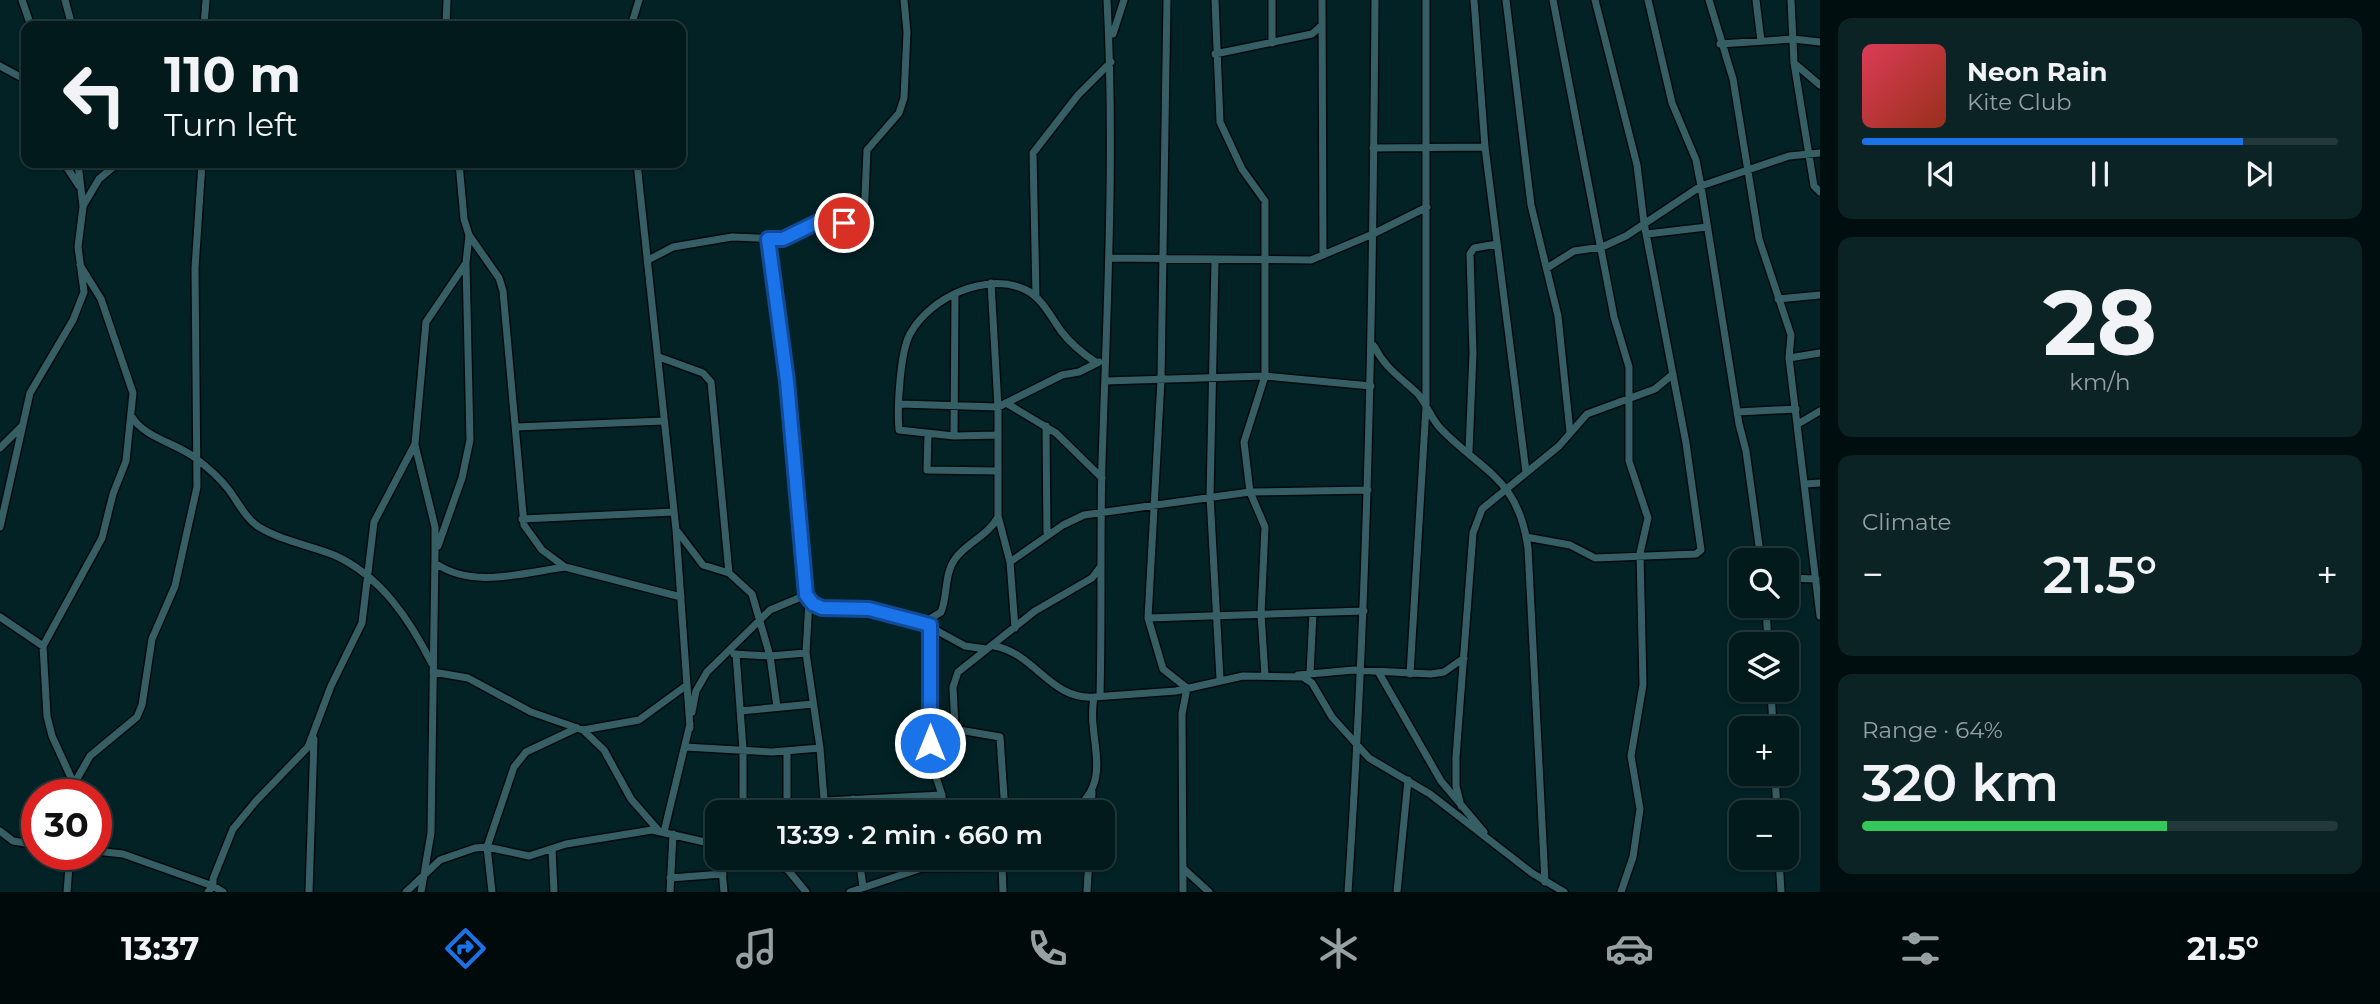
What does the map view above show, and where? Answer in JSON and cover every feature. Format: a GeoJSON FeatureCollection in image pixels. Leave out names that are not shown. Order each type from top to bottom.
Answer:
{"type":"FeatureCollection","features":[{"type":"Feature","properties":{"kind":"street"},"geometry":{"type":"LineString","coordinates":[[22,0],[29,21]]}},
{"type":"Feature","properties":{"kind":"street"},"geometry":{"type":"LineString","coordinates":[[65,0],[71,21]]}},
{"type":"Feature","properties":{"kind":"street"},"geometry":{"type":"LineString","coordinates":[[204,21],[206,0]]}},
{"type":"Feature","properties":{"kind":"street"},"geometry":{"type":"LineString","coordinates":[[446,21],[447,0]]}},
{"type":"Feature","properties":{"kind":"street"},"geometry":{"type":"LineString","coordinates":[[650,259],[673,247],[732,237],[783,239],[818,222],[860,225],[864,221],[867,150],[899,113],[904,99],[907,32],[904,0]]}},
{"type":"Feature","properties":{"kind":"street"},"geometry":{"type":"LineString","coordinates":[[1092,800],[1097,767],[1092,721],[1097,696],[1111,258],[1111,45],[1107,0]]}},
{"type":"Feature","properties":{"kind":"street"},"geometry":{"type":"LineString","coordinates":[[1111,45],[1124,0]]}},
{"type":"Feature","properties":{"kind":"street"},"geometry":{"type":"LineString","coordinates":[[1167,0],[1161,380],[1148,618],[1163,669],[1187,688]]}},
{"type":"Feature","properties":{"kind":"street"},"geometry":{"type":"LineString","coordinates":[[1216,0],[1215,54],[1220,122],[1242,169],[1265,201],[1265,376],[1244,442],[1250,492],[1265,527],[1261,614],[1265,676]]}},
{"type":"Feature","properties":{"kind":"street"},"geometry":{"type":"LineString","coordinates":[[1272,0],[1272,43]]}},
{"type":"Feature","properties":{"kind":"street"},"geometry":{"type":"LineString","coordinates":[[1322,0],[1323,256]]}},
{"type":"Feature","properties":{"kind":"street"},"geometry":{"type":"LineString","coordinates":[[1348,892],[1362,671],[1368,490],[1375,0]]}},
{"type":"Feature","properties":{"kind":"street"},"geometry":{"type":"LineString","coordinates":[[1410,674],[1426,407],[1426,0]]}},
{"type":"Feature","properties":{"kind":"street"},"geometry":{"type":"LineString","coordinates":[[1474,0],[1485,147],[1526,471]]}},
{"type":"Feature","properties":{"kind":"street"},"geometry":{"type":"LineString","coordinates":[[1506,0],[1531,205],[1558,316],[1570,432]]}},
{"type":"Feature","properties":{"kind":"street"},"geometry":{"type":"LineString","coordinates":[[1553,0],[1616,330],[1628,359],[1631,400],[1629,461],[1648,518],[1640,557],[1643,685],[1631,756],[1640,809],[1633,857],[1621,892]]}},
{"type":"Feature","properties":{"kind":"street"},"geometry":{"type":"LineString","coordinates":[[1526,537],[1570,545],[1595,558],[1696,554],[1701,550],[1636,165],[1595,0]]}},
{"type":"Feature","properties":{"kind":"street"},"geometry":{"type":"LineString","coordinates":[[1648,0],[1672,103],[1696,160],[1737,412],[1746,451],[1759,548]]}},
{"type":"Feature","properties":{"kind":"street"},"geometry":{"type":"LineString","coordinates":[[1709,0],[1732,79],[1756,226],[1791,335],[1789,358],[1817,549],[1816,579],[1820,616]]}},
{"type":"Feature","properties":{"kind":"street"},"geometry":{"type":"LineString","coordinates":[[1756,0],[1761,41]]}},
{"type":"Feature","properties":{"kind":"street"},"geometry":{"type":"LineString","coordinates":[[1791,0],[1794,63],[1814,186],[1820,192]]}},
{"type":"Feature","properties":{"kind":"street"},"geometry":{"type":"LineString","coordinates":[[632,21],[636,2]]}},
{"type":"Feature","properties":{"kind":"street"},"geometry":{"type":"LineString","coordinates":[[1215,54],[1312,34],[1322,25]]}},
{"type":"Feature","properties":{"kind":"street"},"geometry":{"type":"LineString","coordinates":[[1720,44],[1793,39],[1820,42]]}},
{"type":"Feature","properties":{"kind":"street"},"geometry":{"type":"LineString","coordinates":[[1036,296],[1033,153],[1078,95],[1111,62]]}},
{"type":"Feature","properties":{"kind":"street"},"geometry":{"type":"LineString","coordinates":[[1794,63],[1820,86]]}},
{"type":"Feature","properties":{"kind":"street"},"geometry":{"type":"LineString","coordinates":[[0,66],[21,77]]}},
{"type":"Feature","properties":{"kind":"street"},"geometry":{"type":"LineString","coordinates":[[1373,148],[1428,145],[1485,147]]}},
{"type":"Feature","properties":{"kind":"street"},"geometry":{"type":"LineString","coordinates":[[1547,268],[1574,251],[1601,247],[1701,186],[1746,169],[1810,152],[1820,153]]}},
{"type":"Feature","properties":{"kind":"street"},"geometry":{"type":"LineString","coordinates":[[67,168],[80,187]]}},
{"type":"Feature","properties":{"kind":"street"},"geometry":{"type":"LineString","coordinates":[[0,527],[34,383],[84,292],[78,247],[83,207],[78,168]]}},
{"type":"Feature","properties":{"kind":"street"},"geometry":{"type":"LineString","coordinates":[[83,207],[99,179],[112,168]]}},
{"type":"Feature","properties":{"kind":"street"},"geometry":{"type":"LineString","coordinates":[[77,779],[90,756],[128,727],[142,705],[152,639],[175,586],[197,487],[195,268],[202,168]]}},
{"type":"Feature","properties":{"kind":"street"},"geometry":{"type":"LineString","coordinates":[[459,168],[464,219],[469,235],[499,278],[503,291],[522,519],[542,550],[565,567]]}},
{"type":"Feature","properties":{"kind":"street"},"geometry":{"type":"LineString","coordinates":[[638,168],[650,259],[652,308],[676,530],[690,728]]}},
{"type":"Feature","properties":{"kind":"street"},"geometry":{"type":"LineString","coordinates":[[1111,258],[1311,260],[1373,234],[1427,207]]}},
{"type":"Feature","properties":{"kind":"street"},"geometry":{"type":"LineString","coordinates":[[1647,234],[1707,226]]}},
{"type":"Feature","properties":{"kind":"street"},"geometry":{"type":"LineString","coordinates":[[435,554],[465,469],[470,440],[466,263],[469,235]]}},
{"type":"Feature","properties":{"kind":"street"},"geometry":{"type":"LineString","coordinates":[[768,239],[787,381],[807,597],[806,653],[825,800]]}},
{"type":"Feature","properties":{"kind":"street"},"geometry":{"type":"LineString","coordinates":[[1469,451],[1473,353],[1470,254],[1474,248],[1497,244]]}},
{"type":"Feature","properties":{"kind":"street"},"geometry":{"type":"LineString","coordinates":[[1215,261],[1210,496],[1214,615],[1220,679]]}},
{"type":"Feature","properties":{"kind":"street"},"geometry":{"type":"LineString","coordinates":[[421,892],[431,822],[435,527],[415,444],[426,322],[466,263]]}},
{"type":"Feature","properties":{"kind":"street"},"geometry":{"type":"LineString","coordinates":[[72,779],[49,726],[43,646],[102,537],[113,494],[126,461],[133,388],[100,299],[80,265]]}},
{"type":"Feature","properties":{"kind":"street"},"geometry":{"type":"LineString","coordinates":[[991,284],[1002,405],[998,435],[998,516],[1010,562],[1015,628]]}},
{"type":"Feature","properties":{"kind":"street"},"geometry":{"type":"LineString","coordinates":[[998,435],[954,436],[900,430],[904,351],[909,335],[919,321],[965,288],[991,284],[1018,287],[1036,296],[1073,345],[1097,363]]}},
{"type":"Feature","properties":{"kind":"street"},"geometry":{"type":"LineString","coordinates":[[954,436],[955,295]]}},
{"type":"Feature","properties":{"kind":"street"},"geometry":{"type":"LineString","coordinates":[[1778,299],[1820,295]]}},
{"type":"Feature","properties":{"kind":"street"},"geometry":{"type":"LineString","coordinates":[[1372,342],[1387,368],[1416,392],[1444,432],[1469,451],[1507,487],[1526,537],[1545,882]]}},
{"type":"Feature","properties":{"kind":"street"},"geometry":{"type":"LineString","coordinates":[[1789,358],[1820,353]]}},
{"type":"Feature","properties":{"kind":"street"},"geometry":{"type":"LineString","coordinates":[[659,357],[703,373],[711,382],[729,573]]}},
{"type":"Feature","properties":{"kind":"street"},"geometry":{"type":"LineString","coordinates":[[900,404],[1002,405],[1062,375],[1079,372],[1106,358]]}},
{"type":"Feature","properties":{"kind":"street"},"geometry":{"type":"LineString","coordinates":[[1461,806],[1456,786],[1456,757],[1473,533],[1482,509],[1553,451],[1593,411],[1631,400],[1656,389],[1673,374]]}},
{"type":"Feature","properties":{"kind":"street"},"geometry":{"type":"LineString","coordinates":[[1105,382],[1265,376],[1371,386]]}},
{"type":"Feature","properties":{"kind":"street"},"geometry":{"type":"LineString","coordinates":[[1002,405],[1046,426],[1102,478]]}},
{"type":"Feature","properties":{"kind":"street"},"geometry":{"type":"LineString","coordinates":[[1737,412],[1796,409]]}},
{"type":"Feature","properties":{"kind":"street"},"geometry":{"type":"LineString","coordinates":[[1798,424],[1820,411]]}},
{"type":"Feature","properties":{"kind":"street"},"geometry":{"type":"LineString","coordinates":[[132,417],[142,430],[172,443],[195,458],[222,482],[258,526],[302,546],[335,556],[369,579],[401,610],[433,670]]}},
{"type":"Feature","properties":{"kind":"street"},"geometry":{"type":"LineString","coordinates":[[516,427],[664,421]]}},
{"type":"Feature","properties":{"kind":"street"},"geometry":{"type":"LineString","coordinates":[[0,449],[22,426]]}},
{"type":"Feature","properties":{"kind":"street"},"geometry":{"type":"LineString","coordinates":[[1046,426],[1047,536]]}},
{"type":"Feature","properties":{"kind":"street"},"geometry":{"type":"LineString","coordinates":[[928,434],[927,470],[997,471]]}},
{"type":"Feature","properties":{"kind":"street"},"geometry":{"type":"LineString","coordinates":[[210,889],[233,829],[308,747],[315,733],[331,687],[362,623],[374,522],[415,444]]}},
{"type":"Feature","properties":{"kind":"street"},"geometry":{"type":"LineString","coordinates":[[1806,484],[1820,483]]}},
{"type":"Feature","properties":{"kind":"street"},"geometry":{"type":"LineString","coordinates":[[1010,562],[1076,517],[1156,503],[1250,492],[1368,490]]}},
{"type":"Feature","properties":{"kind":"street"},"geometry":{"type":"LineString","coordinates":[[522,519],[674,512]]}},
{"type":"Feature","properties":{"kind":"street"},"geometry":{"type":"LineString","coordinates":[[927,624],[941,612],[949,574],[957,556],[993,527],[998,516]]}},
{"type":"Feature","properties":{"kind":"street"},"geometry":{"type":"LineString","coordinates":[[676,530],[703,565],[729,573],[752,594],[770,656],[777,707]]}},
{"type":"Feature","properties":{"kind":"street"},"geometry":{"type":"LineString","coordinates":[[435,563],[450,573],[472,579],[565,567],[681,597]]}},
{"type":"Feature","properties":{"kind":"street"},"geometry":{"type":"LineString","coordinates":[[955,729],[954,679],[1060,594],[1084,584],[1101,565]]}},
{"type":"Feature","properties":{"kind":"street"},"geometry":{"type":"LineString","coordinates":[[1799,578],[1816,579]]}},
{"type":"Feature","properties":{"kind":"street"},"geometry":{"type":"LineString","coordinates":[[661,832],[701,680],[770,610],[807,597]]}},
{"type":"Feature","properties":{"kind":"street"},"geometry":{"type":"LineString","coordinates":[[807,597],[822,608],[869,609],[927,624],[965,646],[1016,653],[1061,692],[1082,698],[1187,688],[1220,679],[1362,671],[1410,674],[1444,672],[1464,658]]}},
{"type":"Feature","properties":{"kind":"street"},"geometry":{"type":"LineString","coordinates":[[1148,618],[1364,611]]}},
{"type":"Feature","properties":{"kind":"street"},"geometry":{"type":"LineString","coordinates":[[1310,673],[1313,613]]}},
{"type":"Feature","properties":{"kind":"street"},"geometry":{"type":"LineString","coordinates":[[0,617],[43,646]]}},
{"type":"Feature","properties":{"kind":"street"},"geometry":{"type":"LineString","coordinates":[[927,624],[932,771],[942,800]]}},
{"type":"Feature","properties":{"kind":"street"},"geometry":{"type":"LineString","coordinates":[[727,653],[770,656],[806,653]]}},
{"type":"Feature","properties":{"kind":"street"},"geometry":{"type":"LineString","coordinates":[[736,654],[743,749],[743,800]]}},
{"type":"Feature","properties":{"kind":"street"},"geometry":{"type":"LineString","coordinates":[[433,670],[468,677],[531,712],[580,729],[604,750],[631,799],[661,832]]}},
{"type":"Feature","properties":{"kind":"street"},"geometry":{"type":"LineString","coordinates":[[1379,673],[1429,761],[1461,806],[1497,847]]}},
{"type":"Feature","properties":{"kind":"street"},"geometry":{"type":"LineString","coordinates":[[1293,676],[1312,683],[1332,716],[1369,758],[1408,780],[1545,882],[1564,892]]}},
{"type":"Feature","properties":{"kind":"street"},"geometry":{"type":"LineString","coordinates":[[492,892],[487,847],[519,759],[580,729],[639,720],[687,685]]}},
{"type":"Feature","properties":{"kind":"street"},"geometry":{"type":"LineString","coordinates":[[1183,892],[1182,714],[1187,688]]}},
{"type":"Feature","properties":{"kind":"street"},"geometry":{"type":"LineString","coordinates":[[740,711],[813,704]]}},
{"type":"Feature","properties":{"kind":"street"},"geometry":{"type":"LineString","coordinates":[[930,724],[1000,737],[1004,800]]}},
{"type":"Feature","properties":{"kind":"street"},"geometry":{"type":"LineString","coordinates":[[309,892],[311,768],[315,733]]}},
{"type":"Feature","properties":{"kind":"street"},"geometry":{"type":"LineString","coordinates":[[685,747],[787,751],[820,748]]}},
{"type":"Feature","properties":{"kind":"street"},"geometry":{"type":"LineString","coordinates":[[787,751],[788,800]]}},
{"type":"Feature","properties":{"kind":"street"},"geometry":{"type":"LineString","coordinates":[[1397,892],[1408,780]]}},
{"type":"Feature","properties":{"kind":"street"},"geometry":{"type":"LineString","coordinates":[[1084,800],[1092,792]]}},
{"type":"Feature","properties":{"kind":"street"},"geometry":{"type":"LineString","coordinates":[[839,800],[942,795]]}},
{"type":"Feature","properties":{"kind":"street"},"geometry":{"type":"LineString","coordinates":[[0,831],[13,841],[21,842]]}},
{"type":"Feature","properties":{"kind":"street"},"geometry":{"type":"LineString","coordinates":[[406,892],[440,860],[451,854],[487,847],[529,856],[552,849],[661,832],[705,842]]}},
{"type":"Feature","properties":{"kind":"street"},"geometry":{"type":"LineString","coordinates":[[670,892],[673,834]]}},
{"type":"Feature","properties":{"kind":"street"},"geometry":{"type":"LineString","coordinates":[[552,849],[554,892]]}},
{"type":"Feature","properties":{"kind":"street"},"geometry":{"type":"LineString","coordinates":[[112,853],[123,854],[223,892]]}},
{"type":"Feature","properties":{"kind":"street"},"geometry":{"type":"LineString","coordinates":[[1184,869],[1209,892]]}},
{"type":"Feature","properties":{"kind":"street"},"geometry":{"type":"LineString","coordinates":[[66,892],[68,870]]}},
{"type":"Feature","properties":{"kind":"street"},"geometry":{"type":"LineString","coordinates":[[722,870],[724,892]]}},
{"type":"Feature","properties":{"kind":"street"},"geometry":{"type":"LineString","coordinates":[[788,870],[798,889],[806,892]]}},
{"type":"Feature","properties":{"kind":"street"},"geometry":{"type":"LineString","coordinates":[[861,870],[863,887]]}},
{"type":"Feature","properties":{"kind":"street"},"geometry":{"type":"LineString","coordinates":[[850,892],[919,870]]}},
{"type":"Feature","properties":{"kind":"street"},"geometry":{"type":"LineString","coordinates":[[1003,892],[1006,870]]}},
{"type":"Feature","properties":{"kind":"street"},"geometry":{"type":"LineString","coordinates":[[1087,892],[1088,870]]}},
{"type":"Feature","properties":{"kind":"street"},"geometry":{"type":"LineString","coordinates":[[1780,870],[1781,892]]}},
{"type":"Feature","properties":{"kind":"street"},"geometry":{"type":"LineString","coordinates":[[670,878],[723,874]]}},
{"type":"Feature","properties":{"kind":"route"},"geometry":{"type":"LineString","coordinates":[[844,223],[818,222],[783,239],[768,239],[787,381],[806,595],[813,604],[822,608],[869,609],[930,625],[930,743]]}}]}
